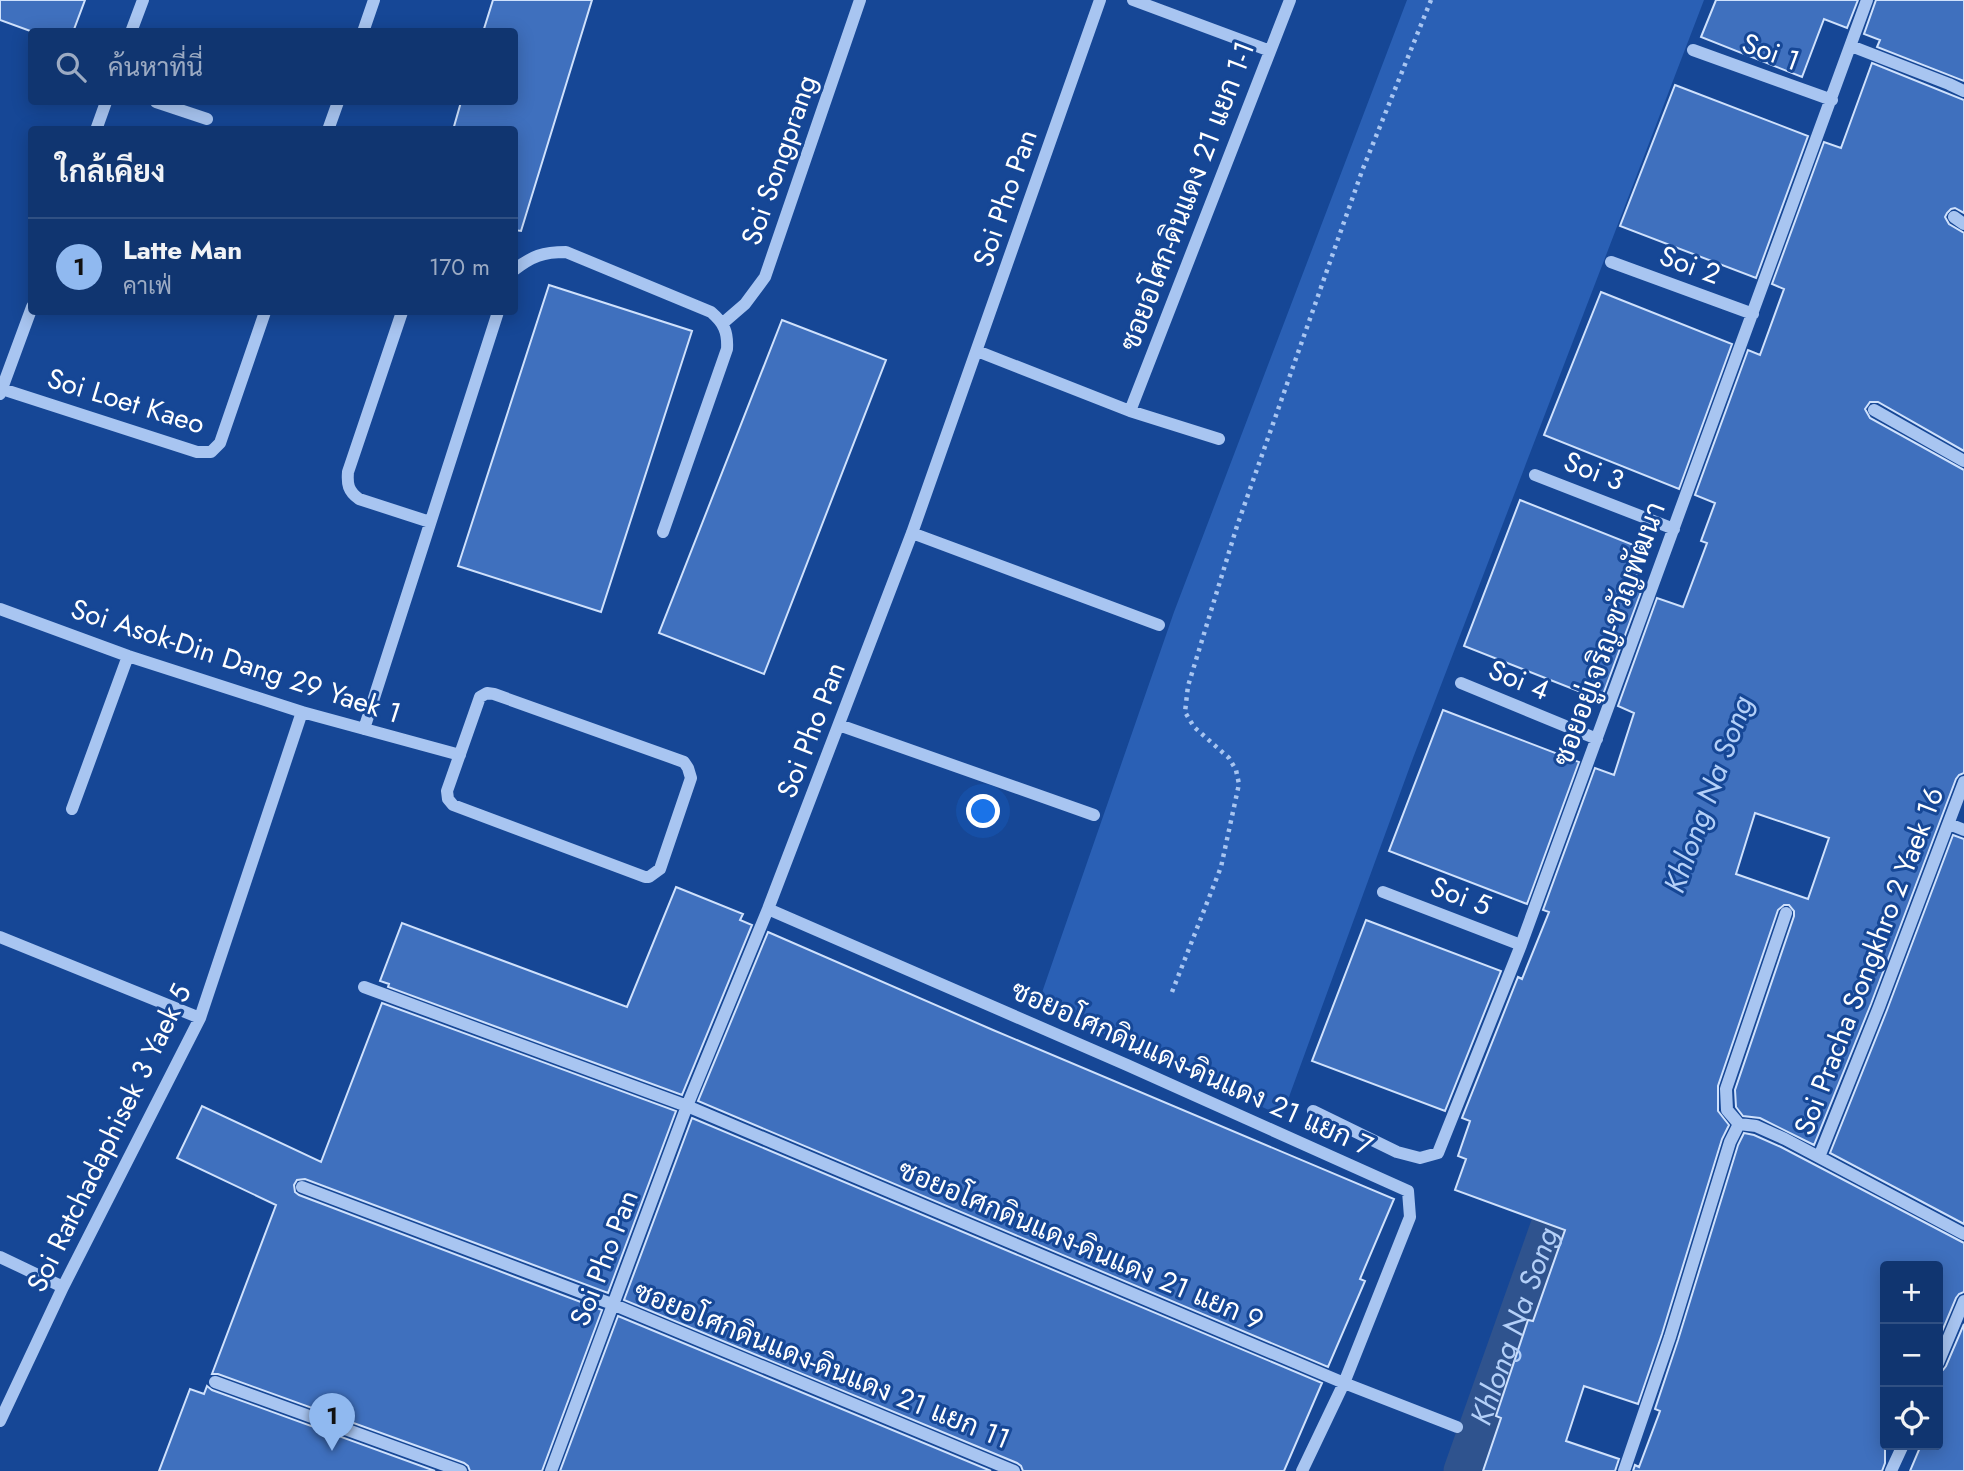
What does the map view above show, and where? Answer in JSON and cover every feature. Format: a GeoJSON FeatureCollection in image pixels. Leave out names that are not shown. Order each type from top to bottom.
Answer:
{"type":"FeatureCollection","features":[{"type":"Feature","properties":{"kind":"street"},"geometry":{"type":"LineString","coordinates":[[132,28],[143,0]]}},
{"type":"Feature","properties":{"kind":"street"},"geometry":{"type":"LineString","coordinates":[[364,28],[374,0]]}},
{"type":"Feature","properties":{"kind":"street","name":"Soi Songprang"},"geometry":{"type":"LineString","coordinates":[[723,323],[745,304],[765,277],[860,0]]}},
{"type":"Feature","properties":{"kind":"street","name":"Soi Pho Pan"},"geometry":{"type":"LineString","coordinates":[[551,1471],[687,1107],[768,909],[912,533],[1100,0]]}},
{"type":"Feature","properties":{"kind":"street"},"geometry":{"type":"LineString","coordinates":[[1133,0],[1270,51]]}},
{"type":"Feature","properties":{"kind":"street","name":"ซอยอโศก-ดินแดง 21 แยก 1-1"},"geometry":{"type":"LineString","coordinates":[[1130,411],[1290,0]]}},
{"type":"Feature","properties":{"kind":"street","name":"ซอยอยู่เจริญ-ขวัญพัฒนา"},"geometry":{"type":"LineString","coordinates":[[1312,1111],[1397,1152],[1420,1158],[1438,1153],[1521,945],[1867,0]]}},
{"type":"Feature","properties":{"kind":"street"},"geometry":{"type":"LineString","coordinates":[[1851,46],[1950,84],[1964,92]]}},
{"type":"Feature","properties":{"kind":"street","name":"Soi 1"},"geometry":{"type":"LineString","coordinates":[[1693,50],[1832,100]]}},
{"type":"Feature","properties":{"kind":"street"},"geometry":{"type":"LineString","coordinates":[[97,126],[105,105]]}},
{"type":"Feature","properties":{"kind":"street"},"geometry":{"type":"LineString","coordinates":[[165,105],[208,119]]}},
{"type":"Feature","properties":{"kind":"street"},"geometry":{"type":"LineString","coordinates":[[329,126],[337,105]]}},
{"type":"Feature","properties":{"kind":"street"},"geometry":{"type":"LineString","coordinates":[[518,267],[527,260],[548,252],[566,252],[711,312],[723,323],[728,337],[727,349],[663,532]]}},
{"type":"Feature","properties":{"kind":"street","name":"Soi 2"},"geometry":{"type":"LineString","coordinates":[[1611,262],[1753,314]]}},
{"type":"Feature","properties":{"kind":"street"},"geometry":{"type":"LineString","coordinates":[[1,391],[29,315]]}},
{"type":"Feature","properties":{"kind":"street","name":"Soi Loet Kaeo"},"geometry":{"type":"LineString","coordinates":[[1,391],[197,452],[211,452],[220,443],[264,315]]}},
{"type":"Feature","properties":{"kind":"street"},"geometry":{"type":"LineString","coordinates":[[401,315],[348,472],[347,483],[350,493],[359,499],[430,522]]}},
{"type":"Feature","properties":{"kind":"street"},"geometry":{"type":"LineString","coordinates":[[364,729],[497,315]]}},
{"type":"Feature","properties":{"kind":"street"},"geometry":{"type":"LineString","coordinates":[[977,351],[1130,411],[1219,439]]}},
{"type":"Feature","properties":{"kind":"street"},"geometry":{"type":"LineString","coordinates":[[1874,410],[1964,461]]}},
{"type":"Feature","properties":{"kind":"street","name":"Soi 3"},"geometry":{"type":"LineString","coordinates":[[1535,475],[1674,528]]}},
{"type":"Feature","properties":{"kind":"street"},"geometry":{"type":"LineString","coordinates":[[912,533],[1159,625]]}},
{"type":"Feature","properties":{"kind":"street","name":"Soi Asok-Din Dang 29 Yaek 1"},"geometry":{"type":"LineString","coordinates":[[0,609],[128,656],[302,712],[460,755]]}},
{"type":"Feature","properties":{"kind":"street"},"geometry":{"type":"LineString","coordinates":[[72,808],[128,656]]}},
{"type":"Feature","properties":{"kind":"street","name":"Soi 4"},"geometry":{"type":"LineString","coordinates":[[1461,683],[1597,739]]}},
{"type":"Feature","properties":{"kind":"street"},"geometry":{"type":"LineString","coordinates":[[487,693],[684,762],[691,778],[660,869],[645,877],[453,805],[448,799],[447,791],[460,755],[480,697],[487,693]]}},
{"type":"Feature","properties":{"kind":"street","name":"Soi Ratchadaphisek 3 Yaek 5"},"geometry":{"type":"LineString","coordinates":[[0,1421],[63,1287],[200,1017],[302,712]]}},
{"type":"Feature","properties":{"kind":"street"},"geometry":{"type":"LineString","coordinates":[[839,725],[1094,815]]}},
{"type":"Feature","properties":{"kind":"street","name":"Soi Pracha Songkhro 2 Yaek 16"},"geometry":{"type":"LineString","coordinates":[[1819,1157],[1964,782]]}},
{"type":"Feature","properties":{"kind":"street"},"geometry":{"type":"LineString","coordinates":[[1949,824],[1964,830]]}},
{"type":"Feature","properties":{"kind":"street","name":"Soi 5"},"geometry":{"type":"LineString","coordinates":[[1383,892],[1521,945]]}},
{"type":"Feature","properties":{"kind":"street","name":"ซอยอโศกดินแดง-ดินแดง 21 แยก 7"},"geometry":{"type":"LineString","coordinates":[[768,909],[1408,1191],[1410,1217],[1344,1383]]}},
{"type":"Feature","properties":{"kind":"street"},"geometry":{"type":"LineString","coordinates":[[1786,913],[1726,1089],[1727,1110],[1739,1124],[1756,1126],[1964,1234]]}},
{"type":"Feature","properties":{"kind":"street"},"geometry":{"type":"LineString","coordinates":[[0,937],[200,1017]]}},
{"type":"Feature","properties":{"kind":"street","name":"ซอยอโศกดินแดง-ดินแดง 21 แยก 9"},"geometry":{"type":"LineString","coordinates":[[364,987],[687,1107],[1344,1383],[1457,1427]]}},
{"type":"Feature","properties":{"kind":"street"},"geometry":{"type":"LineString","coordinates":[[1624,1471],[1670,1337],[1730,1142],[1739,1124]]}},
{"type":"Feature","properties":{"kind":"street","name":"ซอยอโศกดินแดง-ดินแดง 21 แยก 11"},"geometry":{"type":"LineString","coordinates":[[303,1187],[612,1304],[1014,1471]]}},
{"type":"Feature","properties":{"kind":"street"},"geometry":{"type":"LineString","coordinates":[[0,1257],[63,1287]]}},
{"type":"Feature","properties":{"kind":"street"},"geometry":{"type":"LineString","coordinates":[[1943,1351],[1964,1301]]}},
{"type":"Feature","properties":{"kind":"street"},"geometry":{"type":"LineString","coordinates":[[215,1382],[461,1471]]}},
{"type":"Feature","properties":{"kind":"street"},"geometry":{"type":"LineString","coordinates":[[1302,1471],[1344,1383]]}},
{"type":"Feature","properties":{"kind":"street"},"geometry":{"type":"LineString","coordinates":[[1891,1471],[1901,1450]]}},
{"type":"Feature","properties":{"kind":"path"},"geometry":{"type":"LineString","coordinates":[[1172,992],[1221,867],[1239,785],[1236,770],[1229,758],[1194,727],[1185,712],[1188,686],[1237,526],[1362,171],[1431,0]]}},
{"type":"Feature","properties":{"kind":"shaded area"},"geometry":{"type":"Polygon","coordinates":[[[1407,0],[1704,0],[1413,758],[1282,1116],[1038,1004],[1174,612],[1407,0]]]}},
{"type":"Feature","properties":{"kind":"building"},"geometry":{"type":"Polygon","coordinates":[[[0,0],[85,0],[74,28],[28,28],[28,30],[0,20],[0,0]]]}},
{"type":"Feature","properties":{"kind":"building"},"geometry":{"type":"Polygon","coordinates":[[[493,0],[592,0],[521,231],[518,231],[518,126],[454,126],[460,105],[518,105],[518,28],[484,28],[493,0]]]}},
{"type":"Feature","properties":{"kind":"building"},"geometry":{"type":"Polygon","coordinates":[[[1716,0],[1858,0],[1847,28],[1824,19],[1802,77],[1701,37],[1716,0]]]}},
{"type":"Feature","properties":{"kind":"building"},"geometry":{"type":"Polygon","coordinates":[[[1876,0],[1964,0],[1964,81],[1877,47],[1880,40],[1864,34],[1876,0]]]}},
{"type":"Feature","properties":{"kind":"building"},"geometry":{"type":"Polygon","coordinates":[[[1872,63],[1964,100],[1964,213],[1955,208],[1945,217],[1949,224],[1964,233],[1964,451],[1878,402],[1870,402],[1865,409],[1870,418],[1964,470],[1964,773],[1956,779],[1871,1004],[1814,1145],[1760,1118],[1743,1116],[1736,1107],[1735,1090],[1794,916],[1789,905],[1778,910],[1718,1086],[1718,1111],[1729,1125],[1722,1139],[1638,1404],[1584,1386],[1566,1441],[1619,1459],[1615,1471],[1483,1471],[1501,1418],[1496,1416],[1528,1320],[1533,1321],[1565,1230],[1455,1190],[1466,1159],[1458,1156],[1470,1121],[1462,1118],[1518,977],[1522,979],[1549,912],[1543,910],[1595,768],[1614,775],[1634,713],[1618,706],[1657,598],[1683,607],[1707,543],[1701,541],[1715,503],[1695,495],[1748,350],[1760,355],[1784,289],[1772,284],[1824,142],[1841,148],[1872,63]],[[1755,813],[1736,874],[1808,899],[1829,838],[1755,813]]]}},
{"type":"Feature","properties":{"kind":"building"},"geometry":{"type":"Polygon","coordinates":[[[1675,85],[1808,136],[1756,278],[1620,226],[1675,85]]]}},
{"type":"Feature","properties":{"kind":"building"},"geometry":{"type":"Polygon","coordinates":[[[549,285],[692,331],[601,612],[458,566],[549,285]]]}},
{"type":"Feature","properties":{"kind":"building"},"geometry":{"type":"Polygon","coordinates":[[[1601,292],[1732,344],[1679,489],[1544,435],[1601,292]]]}},
{"type":"Feature","properties":{"kind":"building"},"geometry":{"type":"Polygon","coordinates":[[[782,320],[886,360],[764,674],[659,633],[782,320]]]}},
{"type":"Feature","properties":{"kind":"building"},"geometry":{"type":"Polygon","coordinates":[[[1520,500],[1646,550],[1631,589],[1641,592],[1601,700],[1464,646],[1520,500]]]}},
{"type":"Feature","properties":{"kind":"building"},"geometry":{"type":"Polygon","coordinates":[[[1443,710],[1579,762],[1527,904],[1389,851],[1443,710]]]}},
{"type":"Feature","properties":{"kind":"building"},"geometry":{"type":"Polygon","coordinates":[[[1953,835],[1964,839],[1964,1224],[1830,1153],[1953,835]]]}},
{"type":"Feature","properties":{"kind":"building"},"geometry":{"type":"Polygon","coordinates":[[[676,887],[743,914],[740,920],[752,925],[682,1095],[388,987],[389,984],[380,981],[402,923],[627,1007],[676,887]]]}},
{"type":"Feature","properties":{"kind":"building"},"geometry":{"type":"Polygon","coordinates":[[[1366,920],[1501,971],[1445,1111],[1312,1061],[1366,920]]]}},
{"type":"Feature","properties":{"kind":"building"},"geometry":{"type":"Polygon","coordinates":[[[768,932],[1394,1199],[1360,1279],[1365,1281],[1328,1367],[698,1101],[768,932]]]}},
{"type":"Feature","properties":{"kind":"building"},"geometry":{"type":"Polygon","coordinates":[[[382,1003],[676,1111],[608,1293],[305,1179],[297,1180],[294,1185],[295,1192],[299,1195],[602,1310],[542,1471],[470,1471],[464,1463],[212,1374],[276,1205],[177,1158],[202,1106],[321,1162],[382,1003]]]}},
{"type":"Feature","properties":{"kind":"building"},"geometry":{"type":"Polygon","coordinates":[[[692,1118],[1322,1383],[1284,1471],[1023,1471],[1017,1463],[624,1300],[692,1118]]]}},
{"type":"Feature","properties":{"kind":"building"},"geometry":{"type":"Polygon","coordinates":[[[1744,1133],[1754,1135],[1964,1243],[1964,1292],[1956,1298],[1943,1329],[1943,1261],[1880,1261],[1880,1450],[1885,1450],[1882,1471],[1633,1471],[1635,1465],[1639,1467],[1660,1411],[1655,1409],[1744,1133]]]}},
{"type":"Feature","properties":{"kind":"building"},"geometry":{"type":"Polygon","coordinates":[[[618,1316],[991,1471],[560,1471],[618,1316]]]}},
{"type":"Feature","properties":{"kind":"building"},"geometry":{"type":"Polygon","coordinates":[[[1964,1324],[1964,1471],[1910,1471],[1919,1450],[1943,1450],[1943,1370],[1964,1324]]]}},
{"type":"Feature","properties":{"kind":"building"},"geometry":{"type":"Polygon","coordinates":[[[207,1386],[435,1471],[159,1471],[190,1389],[204,1394],[207,1386]]]}},
{"type":"Feature","properties":{"kind":"waterway","name":"Khlong Na Song"},"geometry":{"type":"LineString","coordinates":[[1462,1471],[1566,1178]]}},
{"type":"Feature","properties":{"kind":"place","name":"Latte Man"},"geometry":{"type":"Point","coordinates":[332,1451]}}]}
